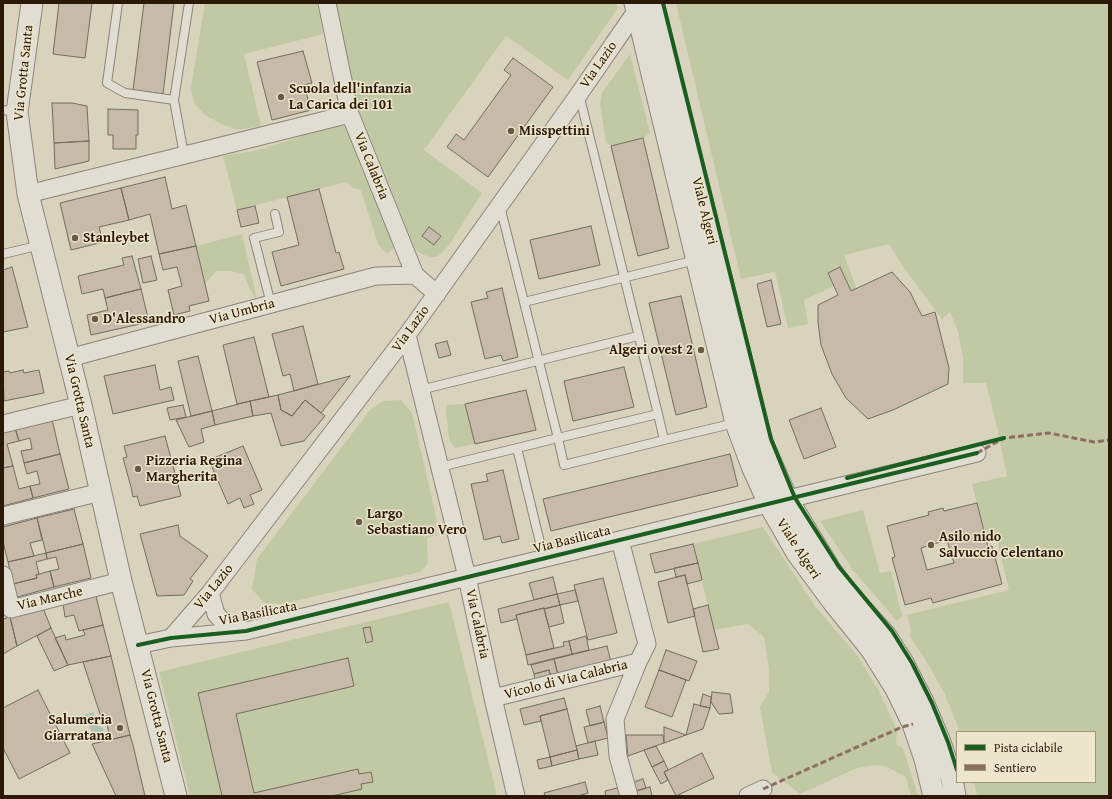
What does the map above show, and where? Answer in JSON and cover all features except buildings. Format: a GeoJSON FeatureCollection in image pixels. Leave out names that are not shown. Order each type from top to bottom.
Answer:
{"type":"FeatureCollection","features":[{"type":"Feature","properties":{"kind":"street","name":"Via Grotta Santa"},"geometry":{"type":"LineString","coordinates":[[32,3],[10,111],[28,194],[81,405],[121,581],[176,796]]}},
{"type":"Feature","properties":{"kind":"street","name":"Via Calabria"},"geometry":{"type":"LineString","coordinates":[[327,3],[350,114],[416,275],[437,294]]}},
{"type":"Feature","properties":{"kind":"street","name":"Via Lazio"},"geometry":{"type":"LineString","coordinates":[[171,638],[210,593],[407,335],[642,5]]}},
{"type":"Feature","properties":{"kind":"street","name":"Viale Algeri"},"geometry":{"type":"LineString","coordinates":[[642,5],[697,260],[736,423],[752,466],[846,592],[885,635],[903,663],[923,702],[940,742],[952,780],[955,796]]}},
{"type":"Feature","properties":{"kind":"street","name":"Viale Algeri"},"geometry":{"type":"LineString","coordinates":[[642,5],[778,502],[797,553],[834,603],[871,649],[896,689],[913,724],[923,752],[934,796]]}},
{"type":"Feature","properties":{"kind":"street"},"geometry":{"type":"LineString","coordinates":[[28,194],[350,114]]}},
{"type":"Feature","properties":{"kind":"street","name":"Via Umbria"},"geometry":{"type":"LineString","coordinates":[[69,358],[376,276],[416,275]]}},
{"type":"Feature","properties":{"kind":"street","name":"Via Calabria"},"geometry":{"type":"LineString","coordinates":[[407,335],[467,577],[516,796]]}},
{"type":"Feature","properties":{"kind":"street"},"geometry":{"type":"LineString","coordinates":[[3,424],[81,405]]}},
{"type":"Feature","properties":{"kind":"street","name":"Via Basilicata"},"geometry":{"type":"LineString","coordinates":[[138,645],[171,638],[246,631],[977,454]]}},
{"type":"Feature","properties":{"kind":"street"},"geometry":{"type":"LineString","coordinates":[[3,516],[101,492]]}},
{"type":"Feature","properties":{"kind":"street"},"geometry":{"type":"LineString","coordinates":[[620,540],[647,644],[638,662],[615,719],[618,756],[629,796]]}},
{"type":"Feature","properties":{"kind":"street","name":"Via Marche"},"geometry":{"type":"LineString","coordinates":[[3,575],[7,610],[121,581]]}},
{"type":"Feature","properties":{"kind":"street"},"geometry":{"type":"LineString","coordinates":[[210,593],[216,614],[226,625],[246,631]]}},
{"type":"Feature","properties":{"kind":"street","name":"Vicolo di Via Calabria"},"geometry":{"type":"LineString","coordinates":[[493,698],[638,662]]}},
{"type":"Feature","properties":{"kind":"street"},"geometry":{"type":"LineString","coordinates":[[748,796],[763,789]]}},
{"type":"Feature","properties":{"kind":"lane"},"geometry":{"type":"LineString","coordinates":[[118,3],[107,83],[125,93],[174,100]]}},
{"type":"Feature","properties":{"kind":"lane"},"geometry":{"type":"LineString","coordinates":[[184,155],[174,100],[189,3]]}},
{"type":"Feature","properties":{"kind":"lane"},"geometry":{"type":"LineString","coordinates":[[579,94],[664,440]]}},
{"type":"Feature","properties":{"kind":"lane"},"geometry":{"type":"LineString","coordinates":[[500,205],[564,465],[736,423]]}},
{"type":"Feature","properties":{"kind":"lane"},"geometry":{"type":"LineString","coordinates":[[271,304],[254,238],[279,232],[275,214]]}},
{"type":"Feature","properties":{"kind":"lane"},"geometry":{"type":"LineString","coordinates":[[3,254],[42,245]]}},
{"type":"Feature","properties":{"kind":"lane"},"geometry":{"type":"LineString","coordinates":[[524,302],[697,260]]}},
{"type":"Feature","properties":{"kind":"lane"},"geometry":{"type":"LineString","coordinates":[[420,390],[638,336]]}},
{"type":"Feature","properties":{"kind":"lane"},"geometry":{"type":"LineString","coordinates":[[440,467],[658,414]]}},
{"type":"Feature","properties":{"kind":"lane"},"geometry":{"type":"LineString","coordinates":[[517,448],[544,559]]}},
{"type":"Feature","properties":{"kind":"shaded area"},"geometry":{"type":"Polygon","coordinates":[[[205,3],[317,3],[323,34],[244,54],[261,126],[238,130],[221,124],[205,115],[194,103],[191,88],[205,3]]]}},
{"type":"Feature","properties":{"kind":"shaded area"},"geometry":{"type":"Polygon","coordinates":[[[336,3],[616,3],[618,8],[568,80],[506,36],[424,150],[482,193],[449,245],[437,257],[431,257],[421,254],[415,249],[358,108],[336,3]]]}},
{"type":"Feature","properties":{"kind":"shaded area"},"geometry":{"type":"Polygon","coordinates":[[[676,3],[1109,3],[1109,796],[977,796],[974,783],[1096,783],[1096,731],[960,731],[944,692],[922,654],[910,637],[911,630],[907,615],[1009,590],[997,539],[987,541],[972,484],[1007,476],[998,431],[986,383],[963,383],[963,357],[958,331],[950,312],[942,319],[904,268],[889,244],[844,255],[857,289],[851,291],[840,267],[828,273],[834,286],[804,300],[808,324],[788,328],[775,272],[741,279],[676,3]]]}},
{"type":"Feature","properties":{"kind":"shaded area"},"geometry":{"type":"Polygon","coordinates":[[[630,54],[650,133],[643,138],[611,146],[606,142],[600,105],[602,93],[630,54]]]}},
{"type":"Feature","properties":{"kind":"shaded area"},"geometry":{"type":"Polygon","coordinates":[[[337,125],[344,126],[351,136],[394,248],[387,254],[378,244],[361,190],[353,188],[346,182],[237,210],[223,156],[258,150],[337,125]]]}},
{"type":"Feature","properties":{"kind":"shaded area"},"geometry":{"type":"Polygon","coordinates":[[[242,234],[257,300],[250,289],[244,274],[230,271],[217,271],[205,283],[196,246],[242,234]]]}},
{"type":"Feature","properties":{"kind":"shaded area","name":"Largo Sebastiano Vero"},"geometry":{"type":"Polygon","coordinates":[[[401,400],[412,413],[436,516],[437,535],[427,538],[428,563],[420,572],[282,604],[264,603],[252,589],[257,559],[370,410],[383,401],[401,400]]]}},
{"type":"Feature","properties":{"kind":"shaded area"},"geometry":{"type":"Polygon","coordinates":[[[465,404],[475,444],[455,448],[450,442],[446,405],[465,404]]]}},
{"type":"Feature","properties":{"kind":"shaded area"},"geometry":{"type":"Polygon","coordinates":[[[863,510],[880,573],[891,571],[902,616],[897,621],[853,570],[820,521],[863,510]]]}},
{"type":"Feature","properties":{"kind":"shaded area"},"geometry":{"type":"Polygon","coordinates":[[[763,527],[815,606],[857,655],[879,691],[897,730],[896,744],[903,748],[918,796],[911,796],[906,777],[885,766],[874,765],[857,768],[800,794],[772,772],[760,707],[769,692],[769,668],[764,637],[748,624],[714,630],[693,544],[763,527]]]}},
{"type":"Feature","properties":{"kind":"shaded area"},"geometry":{"type":"Polygon","coordinates":[[[449,602],[497,796],[190,796],[159,672],[449,602]]]}},
{"type":"Feature","properties":{"kind":"shaded area"},"geometry":{"type":"Polygon","coordinates":[[[93,712],[98,726],[103,728],[104,734],[94,736],[84,715],[93,712]]]}},
{"type":"Feature","properties":{"kind":"marked path"},"geometry":{"type":"LineString","coordinates":[[977,453],[1004,438],[1049,433],[1094,442],[1109,440]]}},
{"type":"Feature","properties":{"kind":"marked path"},"geometry":{"type":"LineString","coordinates":[[763,789],[902,727],[913,724]]}},
{"type":"Feature","properties":{"kind":"cycle path"},"geometry":{"type":"LineString","coordinates":[[663,3],[771,439],[795,498],[839,567],[892,631],[912,663],[932,703],[948,742],[956,767]]}},
{"type":"Feature","properties":{"kind":"cycle path"},"geometry":{"type":"LineString","coordinates":[[847,478],[1004,438]]}},
{"type":"Feature","properties":{"kind":"cycle path"},"geometry":{"type":"LineString","coordinates":[[138,645],[171,638],[246,631],[977,453]]}},
{"type":"Feature","properties":{"kind":"place","name":"Scuola dell'infanzia La Carica dei 101"},"geometry":{"type":"Point","coordinates":[281,97]}},
{"type":"Feature","properties":{"kind":"place","name":"Misspettini"},"geometry":{"type":"Point","coordinates":[511,131]}},
{"type":"Feature","properties":{"kind":"place","name":"Stanleybet"},"geometry":{"type":"Point","coordinates":[75,238]}},
{"type":"Feature","properties":{"kind":"place","name":"D'Alessandro"},"geometry":{"type":"Point","coordinates":[95,319]}},
{"type":"Feature","properties":{"kind":"place","name":"Algeri ovest 2"},"geometry":{"type":"Point","coordinates":[701,350]}},
{"type":"Feature","properties":{"kind":"place","name":"Pizzeria Regina Margherita"},"geometry":{"type":"Point","coordinates":[138,469]}},
{"type":"Feature","properties":{"kind":"place","name":"Largo Sebastiano Vero"},"geometry":{"type":"Point","coordinates":[359,522]}},
{"type":"Feature","properties":{"kind":"place","name":"Asilo nido Salvuccio Celentano"},"geometry":{"type":"Point","coordinates":[931,545]}},
{"type":"Feature","properties":{"kind":"place","name":"Salumeria Giarratana"},"geometry":{"type":"Point","coordinates":[120,728]}}]}
